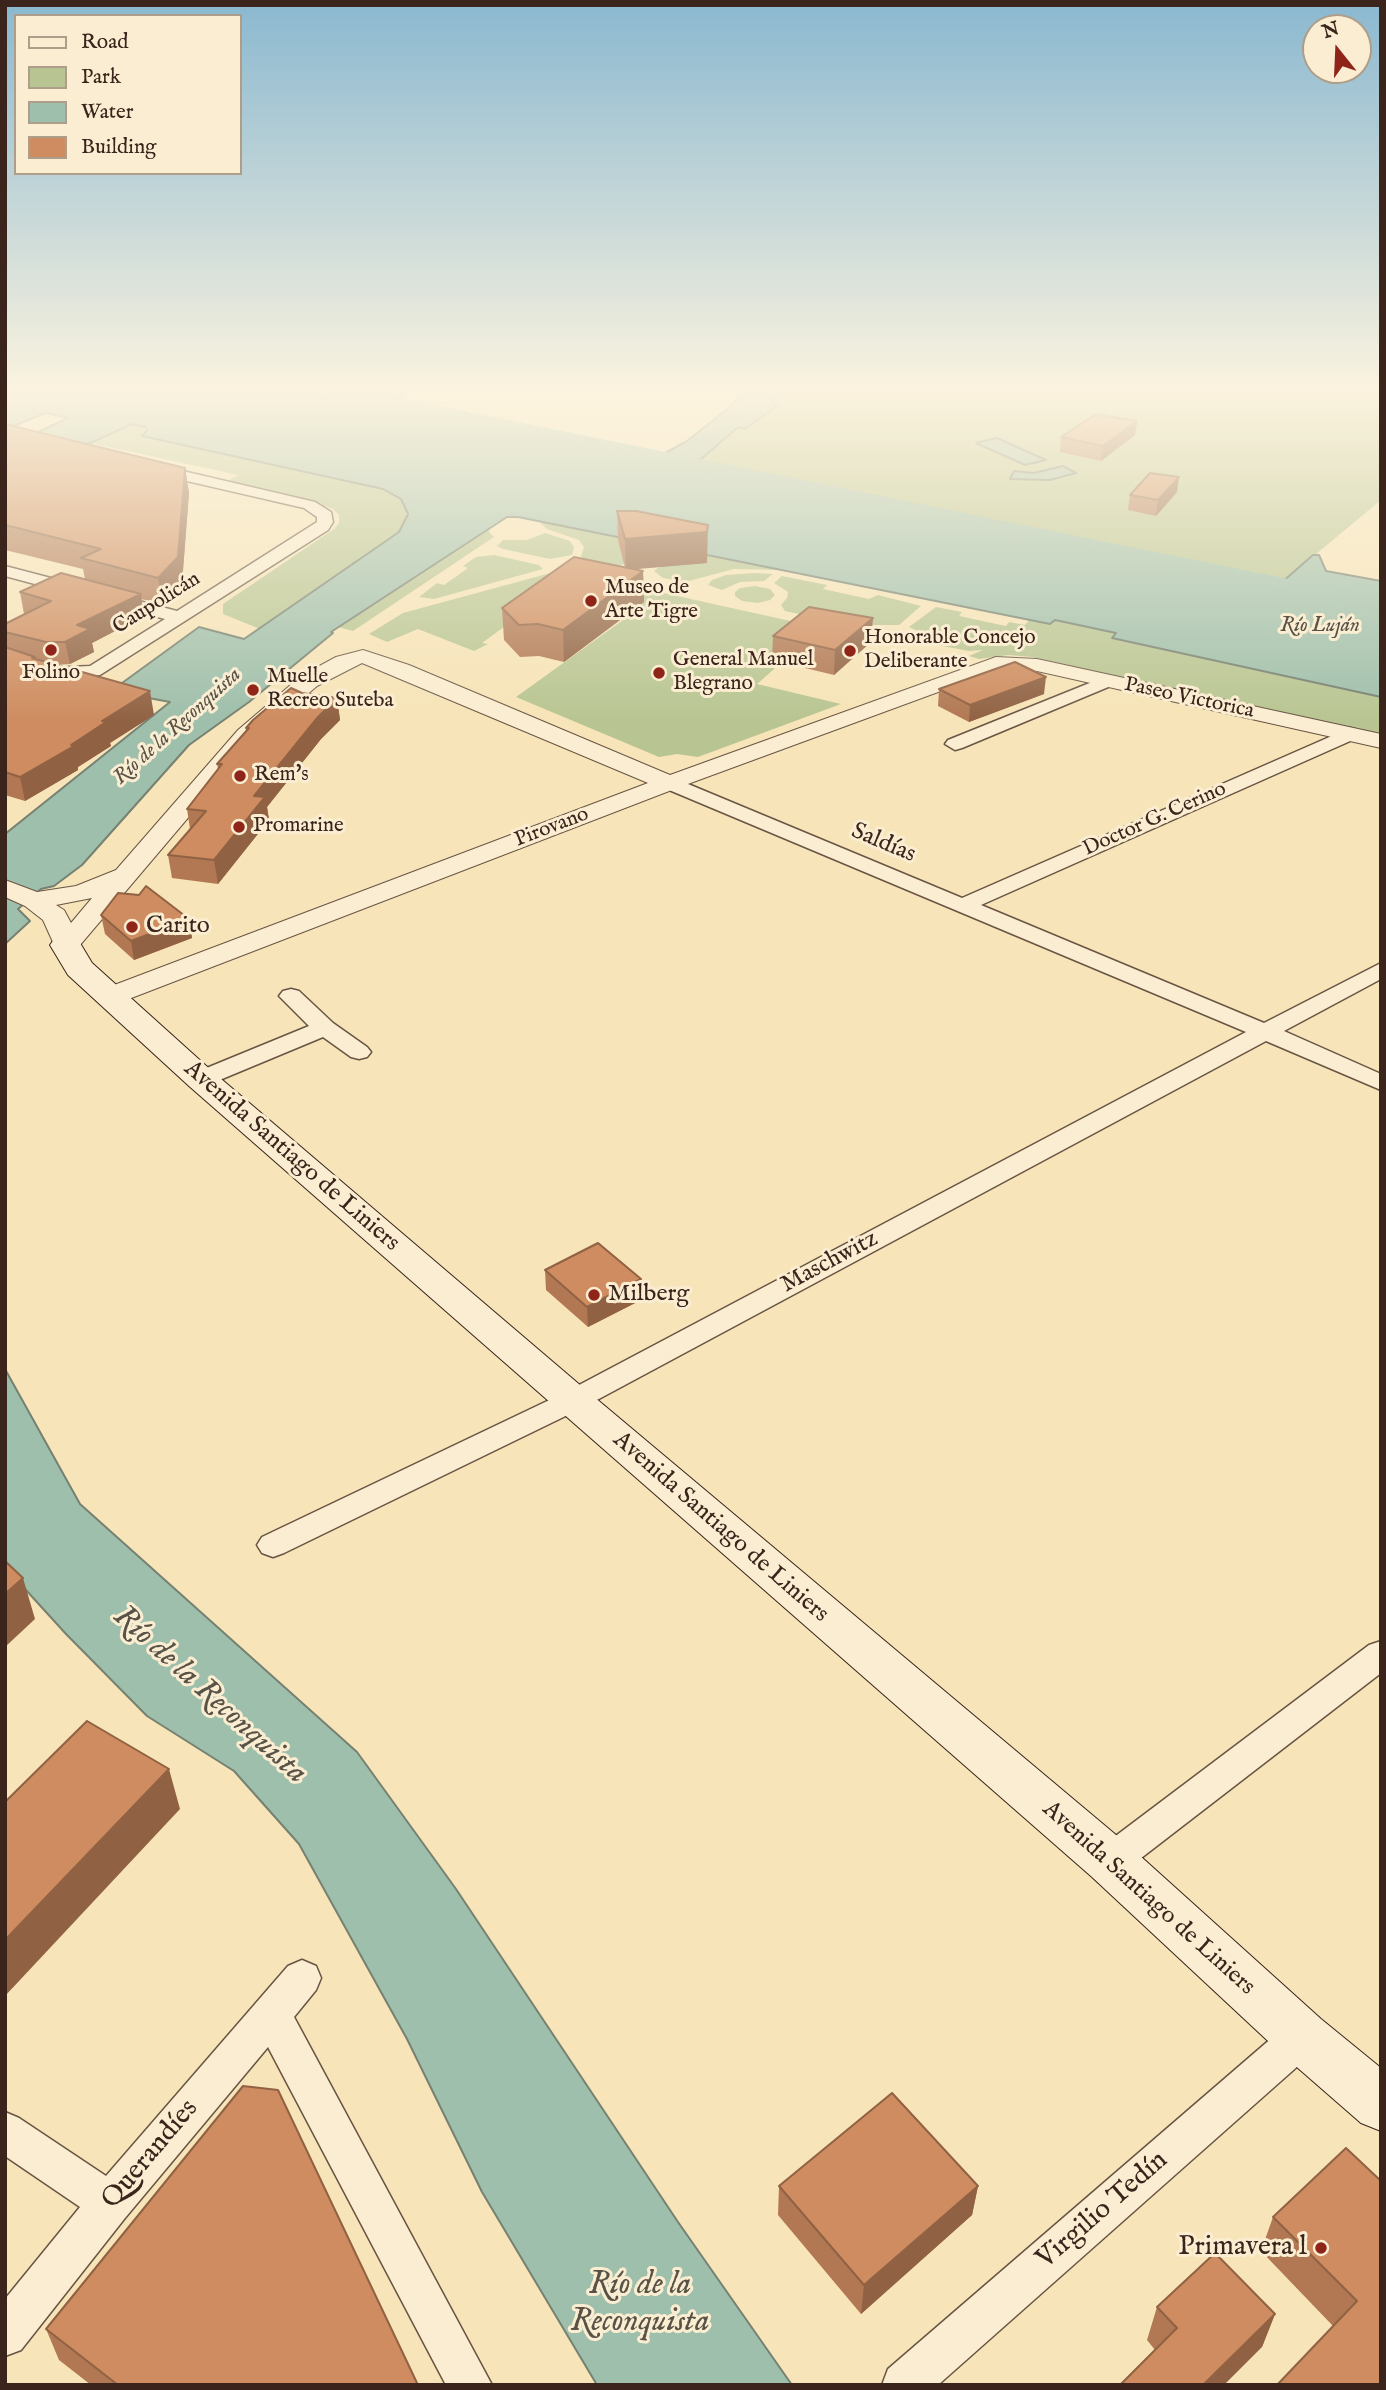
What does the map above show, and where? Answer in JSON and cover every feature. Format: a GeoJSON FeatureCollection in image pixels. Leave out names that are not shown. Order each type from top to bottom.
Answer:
{"type":"FeatureCollection","features":[{"type":"Feature","properties":{"kind":"main road","name":"Avenida Santiago de Liniers"},"geometry":{"type":"LineString","coordinates":[[66,945],[79,968],[201,1079],[572,1401],[1110,1861],[1303,2038],[1381,2104]]}},
{"type":"Feature","properties":{"kind":"street","name":"Caupolicán"},"geometry":{"type":"LineString","coordinates":[[75,674],[94,671],[322,527],[325,515],[309,505],[281,499]]}},
{"type":"Feature","properties":{"kind":"street"},"geometry":{"type":"LineString","coordinates":[[5,571],[178,617]]}},
{"type":"Feature","properties":{"kind":"street","name":"Saldías"},"geometry":{"type":"LineString","coordinates":[[125,875],[246,735],[324,671],[363,656],[1265,1032],[1381,1083]]}},
{"type":"Feature","properties":{"kind":"street","name":"Pirovano"},"geometry":{"type":"LineString","coordinates":[[111,996],[668,783],[996,663]]}},
{"type":"Feature","properties":{"kind":"street","name":"Paseo Victorica"},"geometry":{"type":"LineString","coordinates":[[996,663],[1037,665],[1381,741]]}},
{"type":"Feature","properties":{"kind":"street"},"geometry":{"type":"LineString","coordinates":[[11,667],[49,674],[75,674]]}},
{"type":"Feature","properties":{"kind":"street"},"geometry":{"type":"LineString","coordinates":[[955,744],[1107,681]]}},
{"type":"Feature","properties":{"kind":"street","name":"Doctor G. Cerino"},"geometry":{"type":"LineString","coordinates":[[961,905],[1350,734]]}},
{"type":"Feature","properties":{"kind":"street"},"geometry":{"type":"LineString","coordinates":[[5,888],[34,900],[82,893],[125,875]]}},
{"type":"Feature","properties":{"kind":"street"},"geometry":{"type":"LineString","coordinates":[[66,945],[125,875]]}},
{"type":"Feature","properties":{"kind":"street","name":"Avenida Santiago de Liniers"},"geometry":{"type":"LineString","coordinates":[[34,900],[55,916],[66,945]]}},
{"type":"Feature","properties":{"kind":"street","name":"Maschwitz"},"geometry":{"type":"LineString","coordinates":[[273,1545],[572,1401],[1381,970]]}},
{"type":"Feature","properties":{"kind":"street"},"geometry":{"type":"LineString","coordinates":[[290,996],[325,1028],[359,1052]]}},
{"type":"Feature","properties":{"kind":"street"},"geometry":{"type":"LineString","coordinates":[[201,1079],[325,1028]]}},
{"type":"Feature","properties":{"kind":"street"},"geometry":{"type":"LineString","coordinates":[[1110,1861],[1381,1654]]}},
{"type":"Feature","properties":{"kind":"street","name":"Querandíes"},"geometry":{"type":"LineString","coordinates":[[5,2334],[110,2203],[302,1978]]}},
{"type":"Feature","properties":{"kind":"street"},"geometry":{"type":"LineString","coordinates":[[271,2014],[470,2385]]}},
{"type":"Feature","properties":{"kind":"street","name":"Virgilio Tedín"},"geometry":{"type":"LineString","coordinates":[[904,2385],[1303,2038]]}},
{"type":"Feature","properties":{"kind":"street"},"geometry":{"type":"LineString","coordinates":[[5,2132],[110,2203]]}},
{"type":"Feature","properties":{"kind":"green space"},"geometry":{"type":"Polygon","coordinates":[[[299,499],[400,499],[406,506],[406,523],[399,532],[260,629],[223,614],[223,604],[339,523],[339,515],[333,509],[299,499]]]}},
{"type":"Feature","properties":{"kind":"green space"},"geometry":{"type":"Polygon","coordinates":[[[847,499],[1381,499],[1280,584],[1110,550],[1093,550],[847,499]]]}},
{"type":"Feature","properties":{"kind":"green space"},"geometry":{"type":"Polygon","coordinates":[[[538,521],[637,541],[626,564],[613,566],[583,561],[581,556],[584,547],[579,540],[547,529],[538,521]]]}},
{"type":"Feature","properties":{"kind":"green space"},"geometry":{"type":"Polygon","coordinates":[[[490,527],[489,532],[494,537],[353,631],[338,627],[490,527]]]}},
{"type":"Feature","properties":{"kind":"green space"},"geometry":{"type":"Polygon","coordinates":[[[545,533],[570,541],[574,547],[572,555],[550,559],[497,546],[503,540],[527,540],[545,533]]]}},
{"type":"Feature","properties":{"kind":"green space"},"geometry":{"type":"Polygon","coordinates":[[[494,555],[539,565],[543,569],[434,599],[419,597],[437,583],[444,585],[468,568],[463,566],[476,557],[494,555]]]}},
{"type":"Feature","properties":{"kind":"green space"},"geometry":{"type":"Polygon","coordinates":[[[702,555],[782,570],[734,569],[685,582],[663,578],[654,571],[669,559],[700,563],[702,555]]]}},
{"type":"Feature","properties":{"kind":"green space"},"geometry":{"type":"Polygon","coordinates":[[[554,572],[542,599],[482,643],[488,644],[474,651],[418,629],[387,642],[369,634],[403,613],[554,572]]]}},
{"type":"Feature","properties":{"kind":"green space"},"geometry":{"type":"Polygon","coordinates":[[[773,574],[764,581],[740,582],[722,590],[708,585],[712,580],[726,575],[773,574]]]}},
{"type":"Feature","properties":{"kind":"green space"},"geometry":{"type":"Polygon","coordinates":[[[782,576],[827,585],[823,589],[869,599],[878,595],[921,606],[899,625],[872,625],[866,629],[785,611],[781,605],[788,592],[774,583],[782,576]]]}},
{"type":"Feature","properties":{"kind":"green space"},"geometry":{"type":"Polygon","coordinates":[[[632,586],[804,624],[773,660],[782,662],[757,684],[841,704],[698,757],[677,754],[659,757],[516,697],[630,615],[632,586]]]}},
{"type":"Feature","properties":{"kind":"green space"},"geometry":{"type":"Polygon","coordinates":[[[755,586],[770,589],[775,595],[770,600],[758,603],[742,601],[735,596],[735,592],[740,588],[755,586]]]}},
{"type":"Feature","properties":{"kind":"green space"},"geometry":{"type":"Polygon","coordinates":[[[936,607],[962,612],[959,616],[1006,626],[1009,622],[1025,625],[1029,620],[1050,624],[1054,620],[1116,633],[1113,638],[1381,697],[1381,735],[1032,657],[1008,655],[979,659],[969,656],[983,650],[969,651],[921,642],[926,637],[909,627],[936,607]]]}},
{"type":"Feature","properties":{"kind":"water","name":"Río Luján"},"geometry":{"type":"Polygon","coordinates":[[[401,499],[856,499],[1093,550],[1110,550],[1270,584],[1280,584],[1313,555],[1319,555],[1326,571],[1381,581],[1381,697],[1112,638],[1116,633],[1055,620],[1050,624],[518,517],[507,517],[331,632],[333,633],[249,702],[189,745],[82,865],[54,886],[41,889],[18,909],[30,921],[5,944],[5,834],[170,702],[111,691],[199,627],[244,639],[399,532],[408,514],[401,499]]]}},
{"type":"Feature","properties":{"kind":"water","name":"Río de la Reconquista"},"geometry":{"type":"Polygon","coordinates":[[[5,1369],[80,1504],[357,1752],[456,1889],[678,2222],[792,2385],[597,2385],[482,2192],[407,2039],[299,1844],[234,1771],[147,1716],[5,1567],[5,1369]]]}},
{"type":"Feature","properties":{"kind":"building"},"geometry":{"type":"Polygon","coordinates":[[[5,499],[183,499],[178,557],[158,578],[81,558],[101,549],[5,525],[5,499]]]}},
{"type":"Feature","properties":{"kind":"building"},"geometry":{"type":"Polygon","coordinates":[[[617,511],[636,511],[708,525],[707,532],[625,539],[617,511]]]}},
{"type":"Feature","properties":{"kind":"building"},"geometry":{"type":"Polygon","coordinates":[[[574,557],[643,571],[563,630],[538,624],[519,625],[502,608],[574,557]]]}},
{"type":"Feature","properties":{"kind":"building"},"geometry":{"type":"Polygon","coordinates":[[[61,573],[141,594],[77,625],[90,629],[65,642],[46,642],[5,632],[5,624],[51,601],[20,592],[61,573]]]}},
{"type":"Feature","properties":{"kind":"building"},"geometry":{"type":"Polygon","coordinates":[[[809,607],[873,618],[835,650],[773,636],[809,607]]]}},
{"type":"Feature","properties":{"kind":"building"},"geometry":{"type":"Polygon","coordinates":[[[5,647],[35,657],[32,658],[150,691],[102,721],[106,722],[71,745],[74,746],[20,777],[5,772],[5,647]]]}},
{"type":"Feature","properties":{"kind":"building"},"geometry":{"type":"Polygon","coordinates":[[[1015,662],[1046,677],[970,705],[939,689],[1015,662]]]}},
{"type":"Feature","properties":{"kind":"building"},"geometry":{"type":"Polygon","coordinates":[[[291,688],[302,693],[337,698],[318,717],[254,796],[265,797],[214,860],[168,855],[206,811],[187,809],[222,764],[217,764],[253,720],[291,688]]]}},
{"type":"Feature","properties":{"kind":"building"},"geometry":{"type":"Polygon","coordinates":[[[146,886],[189,919],[131,941],[101,915],[118,893],[139,895],[146,886]]]}},
{"type":"Feature","properties":{"kind":"building"},"geometry":{"type":"Polygon","coordinates":[[[598,1243],[641,1279],[587,1307],[545,1270],[598,1243]]]}},
{"type":"Feature","properties":{"kind":"building"},"geometry":{"type":"Polygon","coordinates":[[[5,1561],[23,1578],[5,1594],[5,1561]]]}},
{"type":"Feature","properties":{"kind":"building"},"geometry":{"type":"Polygon","coordinates":[[[87,1721],[169,1769],[5,1940],[5,1802],[87,1721]]]}},
{"type":"Feature","properties":{"kind":"building"},"geometry":{"type":"Polygon","coordinates":[[[243,2086],[278,2090],[418,2385],[118,2385],[46,2329],[243,2086]]]}},
{"type":"Feature","properties":{"kind":"building"},"geometry":{"type":"Polygon","coordinates":[[[892,2093],[978,2186],[864,2285],[779,2186],[892,2093]]]}},
{"type":"Feature","properties":{"kind":"building"},"geometry":{"type":"Polygon","coordinates":[[[1346,2148],[1381,2181],[1381,2385],[1277,2385],[1357,2301],[1273,2217],[1346,2148]]]}},
{"type":"Feature","properties":{"kind":"building"},"geometry":{"type":"Polygon","coordinates":[[[1215,2253],[1275,2314],[1203,2385],[1120,2385],[1177,2328],[1157,2307],[1215,2253]]]}},
{"type":"Feature","properties":{"kind":"waterway"},"geometry":{"type":"LineString","coordinates":[[863,499],[1381,605]]}},
{"type":"Feature","properties":{"kind":"place","name":"Museo de Arte Tigre"},"geometry":{"type":"Point","coordinates":[591,601]}},
{"type":"Feature","properties":{"kind":"place","name":"Folino"},"geometry":{"type":"Point","coordinates":[51,650]}},
{"type":"Feature","properties":{"kind":"place","name":"Honorable Concejo Deliberante"},"geometry":{"type":"Point","coordinates":[850,651]}},
{"type":"Feature","properties":{"kind":"place","name":"General Manuel Blegrano"},"geometry":{"type":"Point","coordinates":[659,673]}},
{"type":"Feature","properties":{"kind":"place","name":"Muelle Recreo Suteba"},"geometry":{"type":"Point","coordinates":[253,690]}},
{"type":"Feature","properties":{"kind":"place","name":"Rem's"},"geometry":{"type":"Point","coordinates":[240,776]}},
{"type":"Feature","properties":{"kind":"place","name":"Promarine"},"geometry":{"type":"Point","coordinates":[239,827]}},
{"type":"Feature","properties":{"kind":"place","name":"Carito"},"geometry":{"type":"Point","coordinates":[132,927]}},
{"type":"Feature","properties":{"kind":"place","name":"Milberg"},"geometry":{"type":"Point","coordinates":[594,1295]}},
{"type":"Feature","properties":{"kind":"place","name":"Primavera l"},"geometry":{"type":"Point","coordinates":[1321,2248]}}]}
